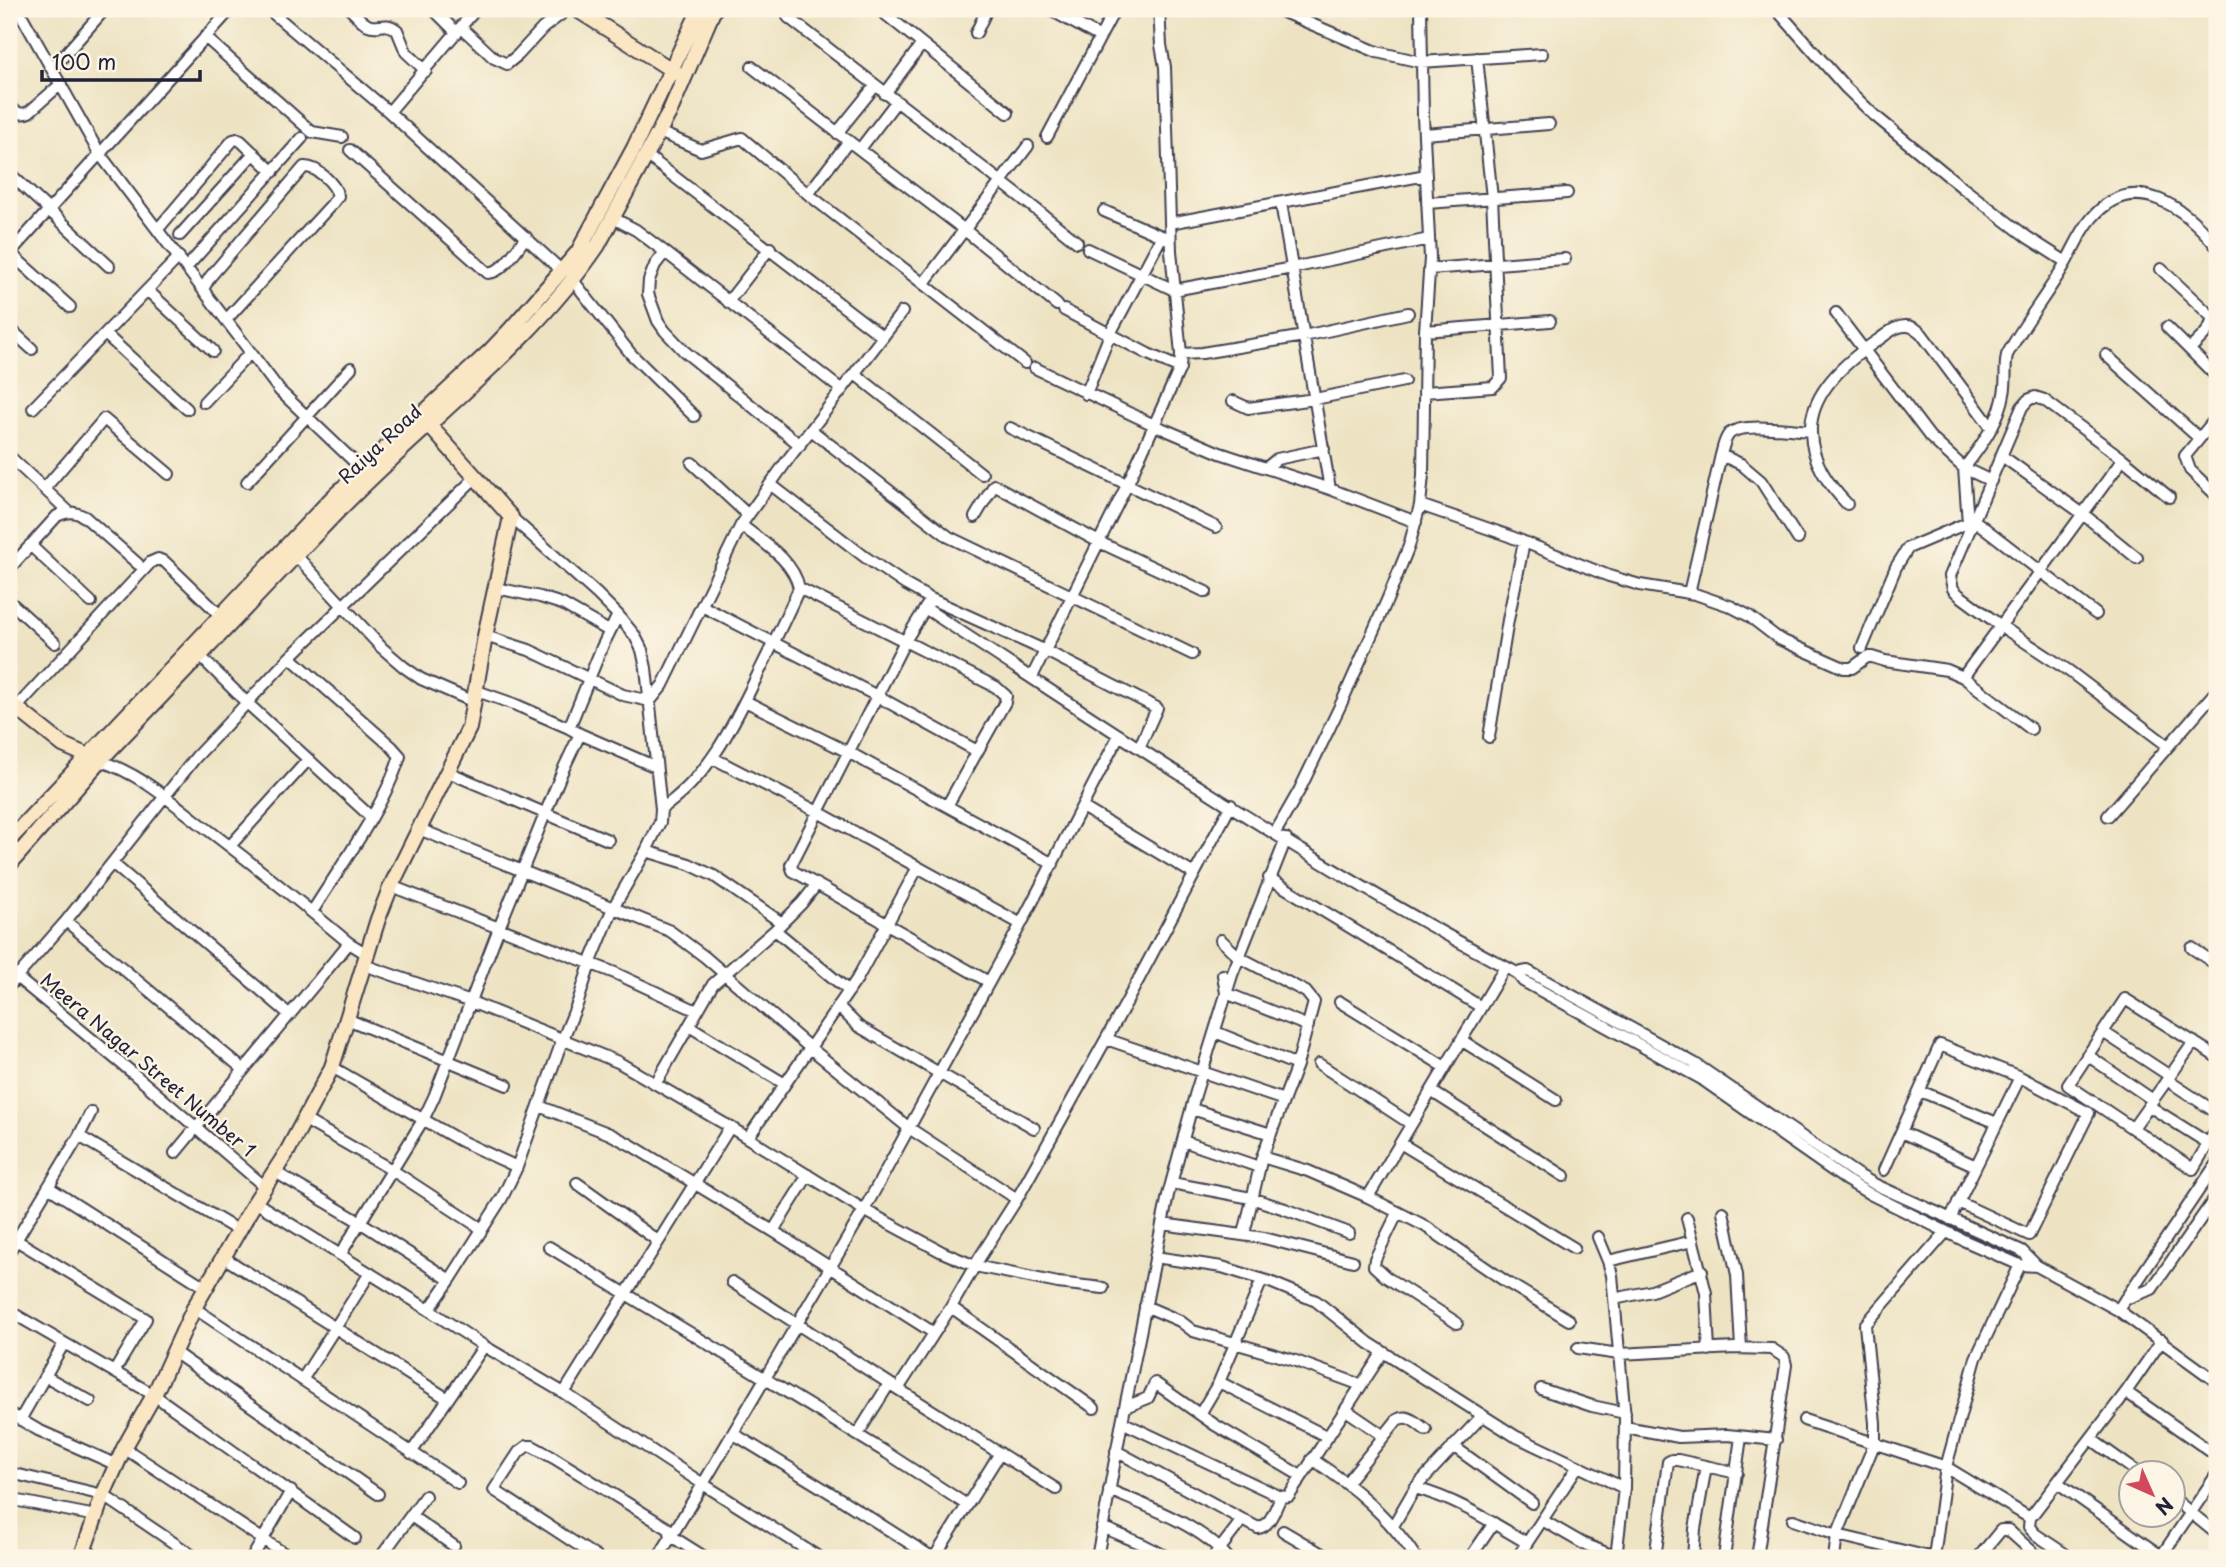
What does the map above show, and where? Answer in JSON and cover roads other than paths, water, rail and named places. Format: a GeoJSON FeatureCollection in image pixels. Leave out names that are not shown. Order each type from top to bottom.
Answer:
{"type":"FeatureCollection","features":[{"type":"Feature","properties":{"kind":"street"},"geometry":{"type":"LineString","coordinates":[[18,9],[99,153],[280,391],[366,473]]}},
{"type":"Feature","properties":{"kind":"street"},"geometry":{"type":"LineString","coordinates":[[52,68],[105,9]]}},
{"type":"Feature","properties":{"kind":"street"},"geometry":{"type":"LineString","coordinates":[[70,307],[9,253],[231,9]]}},
{"type":"Feature","properties":{"kind":"street"},"geometry":{"type":"LineString","coordinates":[[268,9],[389,112],[567,275],[631,354],[694,416]]}},
{"type":"Feature","properties":{"kind":"street"},"geometry":{"type":"LineString","coordinates":[[350,9],[368,25],[386,24],[397,30],[406,52],[426,71]]}},
{"type":"Feature","properties":{"kind":"street"},"geometry":{"type":"LineString","coordinates":[[433,9],[494,58],[507,64],[543,28],[568,9]]}},
{"type":"Feature","properties":{"kind":"street"},"geometry":{"type":"LineString","coordinates":[[389,112],[477,9]]}},
{"type":"Feature","properties":{"kind":"street"},"geometry":{"type":"LineString","coordinates":[[576,9],[679,74]]}},
{"type":"Feature","properties":{"kind":"street","name":"Raiya Road"},"geometry":{"type":"LineString","coordinates":[[9,840],[200,656],[291,551],[366,473],[425,419],[598,245],[659,132],[700,9]]}},
{"type":"Feature","properties":{"kind":"street","name":"Raiya Road"},"geometry":{"type":"LineString","coordinates":[[567,275],[714,9]]}},
{"type":"Feature","properties":{"kind":"street"},"geometry":{"type":"LineString","coordinates":[[879,9],[1008,113]]}},
{"type":"Feature","properties":{"kind":"street"},"geometry":{"type":"LineString","coordinates":[[976,33],[987,9]]}},
{"type":"Feature","properties":{"kind":"street"},"geometry":{"type":"LineString","coordinates":[[1049,9],[1100,37]]}},
{"type":"Feature","properties":{"kind":"street"},"geometry":{"type":"LineString","coordinates":[[1047,137],[1115,9]]}},
{"type":"Feature","properties":{"kind":"street"},"geometry":{"type":"LineString","coordinates":[[1086,394],[1110,334],[1141,275],[1166,238],[1170,223],[1165,67],[1159,9]]}},
{"type":"Feature","properties":{"kind":"street"},"geometry":{"type":"LineString","coordinates":[[1276,9],[1377,52],[1421,62],[1542,54]]}},
{"type":"Feature","properties":{"kind":"street"},"geometry":{"type":"LineString","coordinates":[[1275,833],[1299,791],[1341,704],[1388,598],[1420,505],[1429,270],[1421,9]]}},
{"type":"Feature","properties":{"kind":"street"},"geometry":{"type":"LineString","coordinates":[[1776,9],[1846,88],[1874,115],[1984,205],[2066,262]]}},
{"type":"Feature","properties":{"kind":"street"},"geometry":{"type":"LineString","coordinates":[[788,17],[1077,242]]}},
{"type":"Feature","properties":{"kind":"street"},"geometry":{"type":"LineString","coordinates":[[205,37],[312,132],[342,137]]}},
{"type":"Feature","properties":{"kind":"street"},"geometry":{"type":"LineString","coordinates":[[885,94],[922,44]]}},
{"type":"Feature","properties":{"kind":"street"},"geometry":{"type":"LineString","coordinates":[[1424,392],[1493,387],[1501,378],[1492,198],[1477,58]]}},
{"type":"Feature","properties":{"kind":"street"},"geometry":{"type":"LineString","coordinates":[[752,67],[1061,307],[1180,368]]}},
{"type":"Feature","properties":{"kind":"street"},"geometry":{"type":"LineString","coordinates":[[9,107],[23,115],[61,84]]}},
{"type":"Feature","properties":{"kind":"street"},"geometry":{"type":"LineString","coordinates":[[838,133],[875,86]]}},
{"type":"Feature","properties":{"kind":"street"},"geometry":{"type":"LineString","coordinates":[[860,149],[896,102]]}},
{"type":"Feature","properties":{"kind":"street"},"geometry":{"type":"LineString","coordinates":[[1424,134],[1549,124]]}},
{"type":"Feature","properties":{"kind":"street"},"geometry":{"type":"LineString","coordinates":[[659,132],[701,150],[742,138],[808,194],[1030,366],[1086,394],[1220,453],[1330,489],[1416,522]]}},
{"type":"Feature","properties":{"kind":"street"},"geometry":{"type":"LineString","coordinates":[[187,267],[302,138]]}},
{"type":"Feature","properties":{"kind":"street"},"geometry":{"type":"LineString","coordinates":[[158,229],[233,140],[241,141],[272,172]]}},
{"type":"Feature","properties":{"kind":"street"},"geometry":{"type":"LineString","coordinates":[[808,194],[849,141]]}},
{"type":"Feature","properties":{"kind":"street"},"geometry":{"type":"LineString","coordinates":[[924,283],[1028,146]]}},
{"type":"Feature","properties":{"kind":"street"},"geometry":{"type":"LineString","coordinates":[[350,150],[488,273],[495,273],[526,237]]}},
{"type":"Feature","properties":{"kind":"street"},"geometry":{"type":"LineString","coordinates":[[180,235],[254,153]]}},
{"type":"Feature","properties":{"kind":"street"},"geometry":{"type":"LineString","coordinates":[[646,155],[883,337]]}},
{"type":"Feature","properties":{"kind":"street"},"geometry":{"type":"LineString","coordinates":[[203,289],[210,277],[304,167],[315,169],[336,189],[338,196],[332,204],[226,320]]}},
{"type":"Feature","properties":{"kind":"street"},"geometry":{"type":"LineString","coordinates":[[9,173],[109,265]]}},
{"type":"Feature","properties":{"kind":"street"},"geometry":{"type":"LineString","coordinates":[[1170,223],[1426,175]]}},
{"type":"Feature","properties":{"kind":"street"},"geometry":{"type":"LineString","coordinates":[[1427,203],[1567,193]]}},
{"type":"Feature","properties":{"kind":"street"},"geometry":{"type":"LineString","coordinates":[[2096,614],[1971,522],[1964,468],[1991,427],[2004,394],[2007,355],[2066,262],[2074,244],[2093,217],[2108,203],[2127,195],[2146,195],[2172,205],[2190,216],[2217,247]]}},
{"type":"Feature","properties":{"kind":"street"},"geometry":{"type":"LineString","coordinates":[[1281,202],[1330,489]]}},
{"type":"Feature","properties":{"kind":"street"},"geometry":{"type":"LineString","coordinates":[[1104,211],[1166,238]]}},
{"type":"Feature","properties":{"kind":"street"},"geometry":{"type":"LineString","coordinates":[[612,218],[636,230],[842,390]]}},
{"type":"Feature","properties":{"kind":"street"},"geometry":{"type":"LineString","coordinates":[[1032,677],[1099,542],[1180,368],[1181,354],[1166,238]]}},
{"type":"Feature","properties":{"kind":"street"},"geometry":{"type":"LineString","coordinates":[[1088,249],[1174,290],[1429,239]]}},
{"type":"Feature","properties":{"kind":"street"},"geometry":{"type":"LineString","coordinates":[[728,302],[770,248]]}},
{"type":"Feature","properties":{"kind":"street"},"geometry":{"type":"LineString","coordinates":[[665,252],[655,265],[649,280],[648,294],[658,321],[684,351],[800,445]]}},
{"type":"Feature","properties":{"kind":"street"},"geometry":{"type":"LineString","coordinates":[[33,408],[179,257]]}},
{"type":"Feature","properties":{"kind":"street"},"geometry":{"type":"LineString","coordinates":[[1429,270],[1565,259]]}},
{"type":"Feature","properties":{"kind":"street"},"geometry":{"type":"LineString","coordinates":[[2161,269],[2212,317],[2210,327],[2189,349]]}},
{"type":"Feature","properties":{"kind":"street"},"geometry":{"type":"LineString","coordinates":[[147,290],[213,351]]}},
{"type":"Feature","properties":{"kind":"street"},"geometry":{"type":"LineString","coordinates":[[650,701],[663,685],[741,525],[902,312]]}},
{"type":"Feature","properties":{"kind":"street"},"geometry":{"type":"LineString","coordinates":[[1181,354],[1304,336],[1408,313]]}},
{"type":"Feature","properties":{"kind":"street"},"geometry":{"type":"LineString","coordinates":[[1836,313],[1930,437],[1964,468],[1991,481]]}},
{"type":"Feature","properties":{"kind":"street"},"geometry":{"type":"LineString","coordinates":[[1425,331],[1550,321]]}},
{"type":"Feature","properties":{"kind":"street"},"geometry":{"type":"LineString","coordinates":[[1847,504],[1829,485],[1820,468],[1811,431],[1814,412],[1833,377],[1864,350],[1897,327],[1914,327],[1934,348],[1991,427]]}},
{"type":"Feature","properties":{"kind":"street"},"geometry":{"type":"LineString","coordinates":[[2168,327],[2217,377]]}},
{"type":"Feature","properties":{"kind":"street"},"geometry":{"type":"LineString","coordinates":[[9,328],[32,349]]}},
{"type":"Feature","properties":{"kind":"street"},"geometry":{"type":"LineString","coordinates":[[105,334],[187,409]]}},
{"type":"Feature","properties":{"kind":"street"},"geometry":{"type":"LineString","coordinates":[[204,402],[250,353]]}},
{"type":"Feature","properties":{"kind":"street"},"geometry":{"type":"LineString","coordinates":[[2106,355],[2199,438]]}},
{"type":"Feature","properties":{"kind":"street"},"geometry":{"type":"LineString","coordinates":[[247,482],[351,368]]}},
{"type":"Feature","properties":{"kind":"street"},"geometry":{"type":"LineString","coordinates":[[855,374],[982,474]]}},
{"type":"Feature","properties":{"kind":"street"},"geometry":{"type":"LineString","coordinates":[[1233,401],[1248,408],[1315,399],[1404,381]]}},
{"type":"Feature","properties":{"kind":"street"},"geometry":{"type":"LineString","coordinates":[[2168,746],[2069,671],[1959,595],[1950,583],[1950,576],[2022,407],[2035,397],[2044,400],[2169,497]]}},
{"type":"Feature","properties":{"kind":"street"},"geometry":{"type":"LineString","coordinates":[[45,488],[104,419],[169,474]]}},
{"type":"Feature","properties":{"kind":"street"},"geometry":{"type":"LineString","coordinates":[[425,419],[511,517],[597,594],[635,636],[642,650],[650,701],[662,809],[660,821],[613,908],[590,964],[517,1167],[502,1198],[429,1310]]}},
{"type":"Feature","properties":{"kind":"street"},"geometry":{"type":"LineString","coordinates":[[2217,419],[2187,452],[2185,460],[2190,470],[2217,496]]}},
{"type":"Feature","properties":{"kind":"street"},"geometry":{"type":"LineString","coordinates":[[1010,428],[1216,527]]}},
{"type":"Feature","properties":{"kind":"street"},"geometry":{"type":"LineString","coordinates":[[1689,593],[1724,440],[1738,429],[1811,431]]}},
{"type":"Feature","properties":{"kind":"street"},"geometry":{"type":"LineString","coordinates":[[811,430],[949,537],[1192,654]]}},
{"type":"Feature","properties":{"kind":"street"},"geometry":{"type":"LineString","coordinates":[[1266,468],[1277,459],[1324,449]]}},
{"type":"Feature","properties":{"kind":"street"},"geometry":{"type":"LineString","coordinates":[[1721,454],[1741,464],[1760,481],[1798,539]]}},
{"type":"Feature","properties":{"kind":"street"},"geometry":{"type":"LineString","coordinates":[[9,456],[68,511]]}},
{"type":"Feature","properties":{"kind":"street"},"geometry":{"type":"LineString","coordinates":[[2002,456],[2083,514],[2137,558]]}},
{"type":"Feature","properties":{"kind":"street"},"geometry":{"type":"LineString","coordinates":[[1963,677],[2123,459]]}},
{"type":"Feature","properties":{"kind":"street"},"geometry":{"type":"LineString","coordinates":[[692,463],[748,515]]}},
{"type":"Feature","properties":{"kind":"street"},"geometry":{"type":"LineString","coordinates":[[11,978],[66,921],[196,757],[246,702],[289,657],[475,478]]}},
{"type":"Feature","properties":{"kind":"street"},"geometry":{"type":"LineString","coordinates":[[771,484],[928,603],[1032,677],[1275,833],[1414,918],[1517,973],[1523,981],[1700,1078],[1846,1180],[1900,1210],[2021,1265],[2037,1266]]}},
{"type":"Feature","properties":{"kind":"street"},"geometry":{"type":"LineString","coordinates":[[975,517],[994,485],[1099,542],[1206,592]]}},
{"type":"Feature","properties":{"kind":"street"},"geometry":{"type":"LineString","coordinates":[[1420,505],[1609,576],[1640,586],[1689,593],[1730,606],[1779,639],[1844,668],[1852,668],[1867,657],[1872,657],[1947,670],[1963,677],[2031,729]]}},
{"type":"Feature","properties":{"kind":"street"},"geometry":{"type":"LineString","coordinates":[[9,569],[57,516],[68,511],[85,517],[138,564]]}},
{"type":"Feature","properties":{"kind":"street"},"geometry":{"type":"LineString","coordinates":[[99,1558],[82,1553],[103,1495],[205,1287],[275,1172],[332,1068],[365,959],[391,886],[470,727],[485,636],[511,517]]}},
{"type":"Feature","properties":{"kind":"street"},"geometry":{"type":"LineString","coordinates":[[1862,648],[1896,567],[1908,548],[1971,522]]}},
{"type":"Feature","properties":{"kind":"street"},"geometry":{"type":"LineString","coordinates":[[662,809],[682,795],[713,758],[745,701],[799,588],[792,568],[741,525]]}},
{"type":"Feature","properties":{"kind":"street"},"geometry":{"type":"LineString","coordinates":[[1489,737],[1524,542]]}},
{"type":"Feature","properties":{"kind":"street"},"geometry":{"type":"LineString","coordinates":[[30,544],[91,602]]}},
{"type":"Feature","properties":{"kind":"street"},"geometry":{"type":"LineString","coordinates":[[291,551],[383,648],[404,667],[429,683],[514,704],[656,767]]}},
{"type":"Feature","properties":{"kind":"street","name":"Raiya Road"},"geometry":{"type":"LineString","coordinates":[[9,864],[93,759],[220,615],[291,551]]}},
{"type":"Feature","properties":{"kind":"street"},"geometry":{"type":"LineString","coordinates":[[220,615],[165,562],[158,559],[151,562],[13,705],[63,745],[123,769],[164,796],[312,912],[365,959],[618,1062],[864,1210],[942,1252],[975,1266],[1058,1283],[1102,1288]]}},
{"type":"Feature","properties":{"kind":"street"},"geometry":{"type":"LineString","coordinates":[[496,588],[562,604],[610,631]]}},
{"type":"Feature","properties":{"kind":"street"},"geometry":{"type":"LineString","coordinates":[[799,588],[996,687],[1006,696],[947,806]]}},
{"type":"Feature","properties":{"kind":"street"},"geometry":{"type":"LineString","coordinates":[[9,601],[55,643]]}},
{"type":"Feature","properties":{"kind":"street"},"geometry":{"type":"LineString","coordinates":[[928,603],[905,641],[791,865],[793,871],[989,982]]}},
{"type":"Feature","properties":{"kind":"street"},"geometry":{"type":"LineString","coordinates":[[928,603],[1045,651],[1157,708],[1139,748]]}},
{"type":"Feature","properties":{"kind":"street"},"geometry":{"type":"LineString","coordinates":[[702,606],[977,751]]}},
{"type":"Feature","properties":{"kind":"street"},"geometry":{"type":"LineString","coordinates":[[569,728],[618,615]]}},
{"type":"Feature","properties":{"kind":"street"},"geometry":{"type":"LineString","coordinates":[[485,636],[529,650],[623,695],[650,701]]}},
{"type":"Feature","properties":{"kind":"street"},"geometry":{"type":"LineString","coordinates":[[200,656],[371,817]]}},
{"type":"Feature","properties":{"kind":"street"},"geometry":{"type":"LineString","coordinates":[[289,657],[400,756],[371,817],[312,912]]}},
{"type":"Feature","properties":{"kind":"street"},"geometry":{"type":"LineString","coordinates":[[2108,816],[2217,690]]}},
{"type":"Feature","properties":{"kind":"street"},"geometry":{"type":"LineString","coordinates":[[745,701],[848,752],[1053,864]]}},
{"type":"Feature","properties":{"kind":"street"},"geometry":{"type":"LineString","coordinates":[[340,1255],[423,1120],[580,734]]}},
{"type":"Feature","properties":{"kind":"street"},"geometry":{"type":"LineString","coordinates":[[658,1558],[831,1269],[1021,924],[1119,734]]}},
{"type":"Feature","properties":{"kind":"street"},"geometry":{"type":"LineString","coordinates":[[713,758],[818,812],[1021,924]]}},
{"type":"Feature","properties":{"kind":"street"},"geometry":{"type":"LineString","coordinates":[[230,846],[308,760]]}},
{"type":"Feature","properties":{"kind":"street"},"geometry":{"type":"LineString","coordinates":[[448,772],[608,840]]}},
{"type":"Feature","properties":{"kind":"street"},"geometry":{"type":"LineString","coordinates":[[857,1435],[934,1333],[1017,1199],[1106,1040],[1231,805]]}},
{"type":"Feature","properties":{"kind":"street"},"geometry":{"type":"LineString","coordinates":[[1082,807],[1194,874]]}},
{"type":"Feature","properties":{"kind":"street"},"geometry":{"type":"LineString","coordinates":[[419,829],[670,931],[689,943],[909,1129],[1017,1199]]}},
{"type":"Feature","properties":{"kind":"street"},"geometry":{"type":"LineString","coordinates":[[1097,1558],[1155,1256],[1183,1141],[1226,993],[1286,839]]}},
{"type":"Feature","properties":{"kind":"street"},"geometry":{"type":"LineString","coordinates":[[646,851],[689,864],[714,876],[778,927],[849,991]]}},
{"type":"Feature","properties":{"kind":"street"},"geometry":{"type":"LineString","coordinates":[[112,863],[290,1015]]}},
{"type":"Feature","properties":{"kind":"street"},"geometry":{"type":"LineString","coordinates":[[748,1138],[866,964],[918,867]]}},
{"type":"Feature","properties":{"kind":"street"},"geometry":{"type":"LineString","coordinates":[[1269,878],[1481,1007]]}},
{"type":"Feature","properties":{"kind":"street"},"geometry":{"type":"LineString","coordinates":[[656,1083],[713,984],[778,927],[817,884]]}},
{"type":"Feature","properties":{"kind":"street"},"geometry":{"type":"LineString","coordinates":[[391,886],[590,964],[697,1011]]}},
{"type":"Feature","properties":{"kind":"street"},"geometry":{"type":"LineString","coordinates":[[66,921],[244,1070]]}},
{"type":"Feature","properties":{"kind":"street"},"geometry":{"type":"LineString","coordinates":[[1221,940],[1239,957],[1311,996],[1314,1002],[1297,1065],[1261,1162],[1244,1234]]}},
{"type":"Feature","properties":{"kind":"street"},"geometry":{"type":"LineString","coordinates":[[175,1153],[349,943]]}},
{"type":"Feature","properties":{"kind":"street"},"geometry":{"type":"LineString","coordinates":[[2192,948],[2217,965]]}},
{"type":"Feature","properties":{"kind":"street"},"geometry":{"type":"LineString","coordinates":[[1368,1197],[1505,967]]}},
{"type":"Feature","properties":{"kind":"street"},"geometry":{"type":"LineString","coordinates":[[1517,973],[1528,971],[1694,1063],[1876,1185],[2022,1251],[2037,1266],[2118,1310],[2217,1382]]}},
{"type":"Feature","properties":{"kind":"street"},"geometry":{"type":"LineString","coordinates":[[1223,975],[1226,993]]}},
{"type":"Feature","properties":{"kind":"street","name":"Meera Nagar Street Number 1"},"geometry":{"type":"LineString","coordinates":[[11,978],[265,1187]]}},
{"type":"Feature","properties":{"kind":"street"},"geometry":{"type":"LineString","coordinates":[[1226,993],[1308,1026]]}},
{"type":"Feature","properties":{"kind":"street"},"geometry":{"type":"LineString","coordinates":[[2087,1055],[2151,1103],[2214,1136],[2193,1169],[2067,1084],[2124,999],[2217,1057]]}},
{"type":"Feature","properties":{"kind":"street"},"geometry":{"type":"LineString","coordinates":[[1340,1002],[1445,1067]]}},
{"type":"Feature","properties":{"kind":"street"},"geometry":{"type":"LineString","coordinates":[[838,1006],[858,1026],[1034,1128]]}},
{"type":"Feature","properties":{"kind":"street"},"geometry":{"type":"LineString","coordinates":[[347,1019],[507,1085]]}},
{"type":"Feature","properties":{"kind":"street"},"geometry":{"type":"LineString","coordinates":[[689,1026],[785,1084]]}},
{"type":"Feature","properties":{"kind":"street"},"geometry":{"type":"LineString","coordinates":[[1215,1032],[1297,1065]]}},
{"type":"Feature","properties":{"kind":"street"},"geometry":{"type":"LineString","coordinates":[[2103,1032],[2217,1113]]}},
{"type":"Feature","properties":{"kind":"street"},"geometry":{"type":"LineString","coordinates":[[1106,1040],[1284,1100]]}},
{"type":"Feature","properties":{"kind":"street"},"geometry":{"type":"LineString","coordinates":[[1461,1040],[1556,1100]]}},
{"type":"Feature","properties":{"kind":"street"},"geometry":{"type":"LineString","coordinates":[[2133,1128],[2194,1042]]}},
{"type":"Feature","properties":{"kind":"street"},"geometry":{"type":"LineString","coordinates":[[1884,1170],[1940,1045],[2020,1077],[2089,1113],[2029,1235],[1958,1202]]}},
{"type":"Feature","properties":{"kind":"street"},"geometry":{"type":"LineString","coordinates":[[1319,1064],[1411,1124]]}},
{"type":"Feature","properties":{"kind":"street"},"geometry":{"type":"LineString","coordinates":[[332,1068],[459,1140],[517,1167]]}},
{"type":"Feature","properties":{"kind":"street"},"geometry":{"type":"LineString","coordinates":[[1950,1219],[2020,1077]]}},
{"type":"Feature","properties":{"kind":"street"},"geometry":{"type":"LineString","coordinates":[[1431,1091],[1564,1176]]}},
{"type":"Feature","properties":{"kind":"street"},"geometry":{"type":"LineString","coordinates":[[1920,1091],[1997,1123]]}},
{"type":"Feature","properties":{"kind":"street"},"geometry":{"type":"LineString","coordinates":[[539,1106],[610,1133],[773,1231],[934,1333]]}},
{"type":"Feature","properties":{"kind":"street"},"geometry":{"type":"LineString","coordinates":[[1192,1109],[1271,1134]]}},
{"type":"Feature","properties":{"kind":"street"},"geometry":{"type":"LineString","coordinates":[[9,1252],[91,1112]]}},
{"type":"Feature","properties":{"kind":"street"},"geometry":{"type":"LineString","coordinates":[[305,1120],[392,1170],[482,1229]]}},
{"type":"Feature","properties":{"kind":"street"},"geometry":{"type":"LineString","coordinates":[[564,1393],[730,1127]]}},
{"type":"Feature","properties":{"kind":"street"},"geometry":{"type":"LineString","coordinates":[[1901,1132],[1976,1166]]}},
{"type":"Feature","properties":{"kind":"street"},"geometry":{"type":"LineString","coordinates":[[79,1136],[239,1231]]}},
{"type":"Feature","properties":{"kind":"street"},"geometry":{"type":"LineString","coordinates":[[1183,1141],[1261,1162],[1308,1171],[1368,1197],[1425,1226],[1505,1281],[1569,1320]]}},
{"type":"Feature","properties":{"kind":"street"},"geometry":{"type":"LineString","coordinates":[[1400,1143],[1574,1248]]}},
{"type":"Feature","properties":{"kind":"street"},"geometry":{"type":"LineString","coordinates":[[2118,1310],[2217,1163]]}},
{"type":"Feature","properties":{"kind":"street"},"geometry":{"type":"LineString","coordinates":[[275,1172],[450,1280]]}},
{"type":"Feature","properties":{"kind":"street"},"geometry":{"type":"LineString","coordinates":[[773,1231],[808,1175]]}},
{"type":"Feature","properties":{"kind":"street"},"geometry":{"type":"LineString","coordinates":[[1172,1183],[1251,1198],[1349,1233]]}},
{"type":"Feature","properties":{"kind":"street"},"geometry":{"type":"LineString","coordinates":[[577,1184],[658,1241]]}},
{"type":"Feature","properties":{"kind":"street"},"geometry":{"type":"LineString","coordinates":[[2126,1299],[2152,1289],[2217,1195],[2202,1185]]}},
{"type":"Feature","properties":{"kind":"street"},"geometry":{"type":"LineString","coordinates":[[48,1187],[205,1287]]}},
{"type":"Feature","properties":{"kind":"street"},"geometry":{"type":"LineString","coordinates":[[255,1202],[564,1393],[820,1558]]}},
{"type":"Feature","properties":{"kind":"street"},"geometry":{"type":"LineString","coordinates":[[1398,1212],[1374,1266],[1386,1277],[1457,1323]]}},
{"type":"Feature","properties":{"kind":"street"},"geometry":{"type":"LineString","coordinates":[[1723,1212],[1737,1275],[1741,1348]]}},
{"type":"Feature","properties":{"kind":"street"},"geometry":{"type":"LineString","coordinates":[[1687,1218],[1706,1293],[1709,1350]]}},
{"type":"Feature","properties":{"kind":"street"},"geometry":{"type":"LineString","coordinates":[[1997,1240],[2005,1223]]}},
{"type":"Feature","properties":{"kind":"street"},"geometry":{"type":"LineString","coordinates":[[1162,1224],[1244,1234],[1353,1261]]}},
{"type":"Feature","properties":{"kind":"street"},"geometry":{"type":"LineString","coordinates":[[1834,1558],[1837,1535],[1875,1442],[1865,1325],[1946,1231]]}},
{"type":"Feature","properties":{"kind":"street"},"geometry":{"type":"LineString","coordinates":[[1542,1520],[1616,1558],[1624,1488],[1625,1413],[1614,1299],[1608,1261],[1598,1237]]}},
{"type":"Feature","properties":{"kind":"street"},"geometry":{"type":"LineString","coordinates":[[16,1240],[146,1319],[114,1371]]}},
{"type":"Feature","properties":{"kind":"street"},"geometry":{"type":"LineString","coordinates":[[1608,1261],[1693,1241]]}},
{"type":"Feature","properties":{"kind":"street"},"geometry":{"type":"LineString","coordinates":[[549,1247],[967,1505]]}},
{"type":"Feature","properties":{"kind":"street"},"geometry":{"type":"LineString","coordinates":[[1155,1256],[1222,1267],[1316,1301],[1383,1352],[1482,1416],[1524,1441],[1624,1488]]}},
{"type":"Feature","properties":{"kind":"street"},"geometry":{"type":"LineString","coordinates":[[223,1257],[448,1399]]}},
{"type":"Feature","properties":{"kind":"street"},"geometry":{"type":"LineString","coordinates":[[1793,1521],[1837,1535],[1934,1558],[1946,1466],[1976,1358],[2021,1265]]}},
{"type":"Feature","properties":{"kind":"street"},"geometry":{"type":"LineString","coordinates":[[1614,1299],[1652,1291],[1702,1271]]}},
{"type":"Feature","properties":{"kind":"street"},"geometry":{"type":"LineString","coordinates":[[302,1380],[370,1273]]}},
{"type":"Feature","properties":{"kind":"street"},"geometry":{"type":"LineString","coordinates":[[1200,1414],[1219,1382],[1262,1280]]}},
{"type":"Feature","properties":{"kind":"street"},"geometry":{"type":"LineString","coordinates":[[732,1282],[1056,1489]]}},
{"type":"Feature","properties":{"kind":"street"},"geometry":{"type":"LineString","coordinates":[[1145,1306],[1180,1321],[1194,1331],[1305,1364],[1361,1385]]}},
{"type":"Feature","properties":{"kind":"street"},"geometry":{"type":"LineString","coordinates":[[951,1307],[1094,1408]]}},
{"type":"Feature","properties":{"kind":"street"},"geometry":{"type":"LineString","coordinates":[[194,1308],[458,1483]]}},
{"type":"Feature","properties":{"kind":"street"},"geometry":{"type":"LineString","coordinates":[[9,1311],[154,1395],[355,1538]]}},
{"type":"Feature","properties":{"kind":"street"},"geometry":{"type":"LineString","coordinates":[[2071,1558],[2035,1534],[2028,1527],[2030,1518],[2162,1340]]}},
{"type":"Feature","properties":{"kind":"street"},"geometry":{"type":"LineString","coordinates":[[20,1420],[64,1343]]}},
{"type":"Feature","properties":{"kind":"street"},"geometry":{"type":"LineString","coordinates":[[411,1453],[484,1346]]}},
{"type":"Feature","properties":{"kind":"street"},"geometry":{"type":"LineString","coordinates":[[1578,1348],[1619,1354],[1741,1348],[1784,1351],[1786,1365],[1757,1558]]}},
{"type":"Feature","properties":{"kind":"street"},"geometry":{"type":"LineString","coordinates":[[174,1352],[378,1494]]}},
{"type":"Feature","properties":{"kind":"street"},"geometry":{"type":"LineString","coordinates":[[1122,1422],[1281,1497],[1289,1496],[1383,1352]]}},
{"type":"Feature","properties":{"kind":"street"},"geometry":{"type":"LineString","coordinates":[[45,1376],[90,1401]]}},
{"type":"Feature","properties":{"kind":"street"},"geometry":{"type":"LineString","coordinates":[[1219,1382],[1328,1437]]}},
{"type":"Feature","properties":{"kind":"street"},"geometry":{"type":"LineString","coordinates":[[1125,1407],[1149,1398],[1156,1384],[1301,1476]]}},
{"type":"Feature","properties":{"kind":"street"},"geometry":{"type":"LineString","coordinates":[[1541,1390],[1625,1413]]}},
{"type":"Feature","properties":{"kind":"street"},"geometry":{"type":"LineString","coordinates":[[2126,1391],[2217,1457]]}},
{"type":"Feature","properties":{"kind":"street"},"geometry":{"type":"LineString","coordinates":[[1346,1410],[1384,1436]]}},
{"type":"Feature","properties":{"kind":"street"},"geometry":{"type":"LineString","coordinates":[[9,1413],[117,1465]]}},
{"type":"Feature","properties":{"kind":"street"},"geometry":{"type":"LineString","coordinates":[[1347,1482],[1403,1416],[1426,1430]]}},
{"type":"Feature","properties":{"kind":"street"},"geometry":{"type":"LineString","coordinates":[[1393,1526],[1415,1488],[1482,1416]]}},
{"type":"Feature","properties":{"kind":"street"},"geometry":{"type":"LineString","coordinates":[[1804,1420],[1946,1466],[2030,1518]]}},
{"type":"Feature","properties":{"kind":"street"},"geometry":{"type":"LineString","coordinates":[[1625,1427],[1679,1437],[1705,1435],[1776,1440]]}},
{"type":"Feature","properties":{"kind":"street"},"geometry":{"type":"LineString","coordinates":[[734,1434],[933,1558],[1000,1453]]}},
{"type":"Feature","properties":{"kind":"street"},"geometry":{"type":"LineString","coordinates":[[1724,1558],[1741,1437]]}},
{"type":"Feature","properties":{"kind":"street"},"geometry":{"type":"LineString","coordinates":[[2091,1438],[2118,1458]]}},
{"type":"Feature","properties":{"kind":"street"},"geometry":{"type":"LineString","coordinates":[[598,1558],[494,1490],[519,1452],[527,1446],[554,1458],[669,1529],[671,1536],[706,1558]]}},
{"type":"Feature","properties":{"kind":"street"},"geometry":{"type":"LineString","coordinates":[[1453,1446],[1532,1503]]}},
{"type":"Feature","properties":{"kind":"street"},"geometry":{"type":"LineString","coordinates":[[124,1448],[291,1558]]}},
{"type":"Feature","properties":{"kind":"street"},"geometry":{"type":"LineString","coordinates":[[1116,1451],[1258,1528],[1269,1522],[1281,1497]]}},
{"type":"Feature","properties":{"kind":"street"},"geometry":{"type":"LineString","coordinates":[[1312,1459],[1347,1482],[1393,1526],[1416,1558]]}},
{"type":"Feature","properties":{"kind":"street"},"geometry":{"type":"LineString","coordinates":[[1655,1558],[1668,1462],[1678,1460],[1737,1473]]}},
{"type":"Feature","properties":{"kind":"street"},"geometry":{"type":"LineString","coordinates":[[1517,1558],[1578,1466]]}},
{"type":"Feature","properties":{"kind":"street"},"geometry":{"type":"LineString","coordinates":[[1693,1558],[1706,1466]]}},
{"type":"Feature","properties":{"kind":"street"},"geometry":{"type":"LineString","coordinates":[[9,1474],[103,1495],[196,1558]]}},
{"type":"Feature","properties":{"kind":"street"},"geometry":{"type":"LineString","coordinates":[[2058,1483],[2162,1558],[2217,1474]]}},
{"type":"Feature","properties":{"kind":"street"},"geometry":{"type":"LineString","coordinates":[[1415,1488],[1440,1495],[1527,1543]]}},
{"type":"Feature","properties":{"kind":"street"},"geometry":{"type":"LineString","coordinates":[[1109,1490],[1189,1527],[1217,1554],[1228,1558]]}},
{"type":"Feature","properties":{"kind":"street"},"geometry":{"type":"LineString","coordinates":[[252,1558],[291,1491]]}},
{"type":"Feature","properties":{"kind":"street"},"geometry":{"type":"LineString","coordinates":[[380,1558],[425,1496]]}},
{"type":"Feature","properties":{"kind":"street"},"geometry":{"type":"LineString","coordinates":[[9,1499],[96,1516]]}},
{"type":"Feature","properties":{"kind":"street"},"geometry":{"type":"LineString","coordinates":[[2188,1510],[2217,1534]]}},
{"type":"Feature","properties":{"kind":"street"},"geometry":{"type":"LineString","coordinates":[[411,1516],[454,1546]]}},
{"type":"Feature","properties":{"kind":"street"},"geometry":{"type":"LineString","coordinates":[[1217,1554],[1242,1520]]}},
{"type":"Feature","properties":{"kind":"street"},"geometry":{"type":"LineString","coordinates":[[1470,1558],[1494,1523]]}},
{"type":"Feature","properties":{"kind":"street"},"geometry":{"type":"LineString","coordinates":[[1102,1527],[1169,1558]]}},
{"type":"Feature","properties":{"kind":"street"},"geometry":{"type":"LineString","coordinates":[[1978,1558],[2001,1530],[2008,1530],[2036,1556],[2035,1558]]}},
{"type":"Feature","properties":{"kind":"street"},"geometry":{"type":"LineString","coordinates":[[1283,1531],[1329,1558]]}}]}
